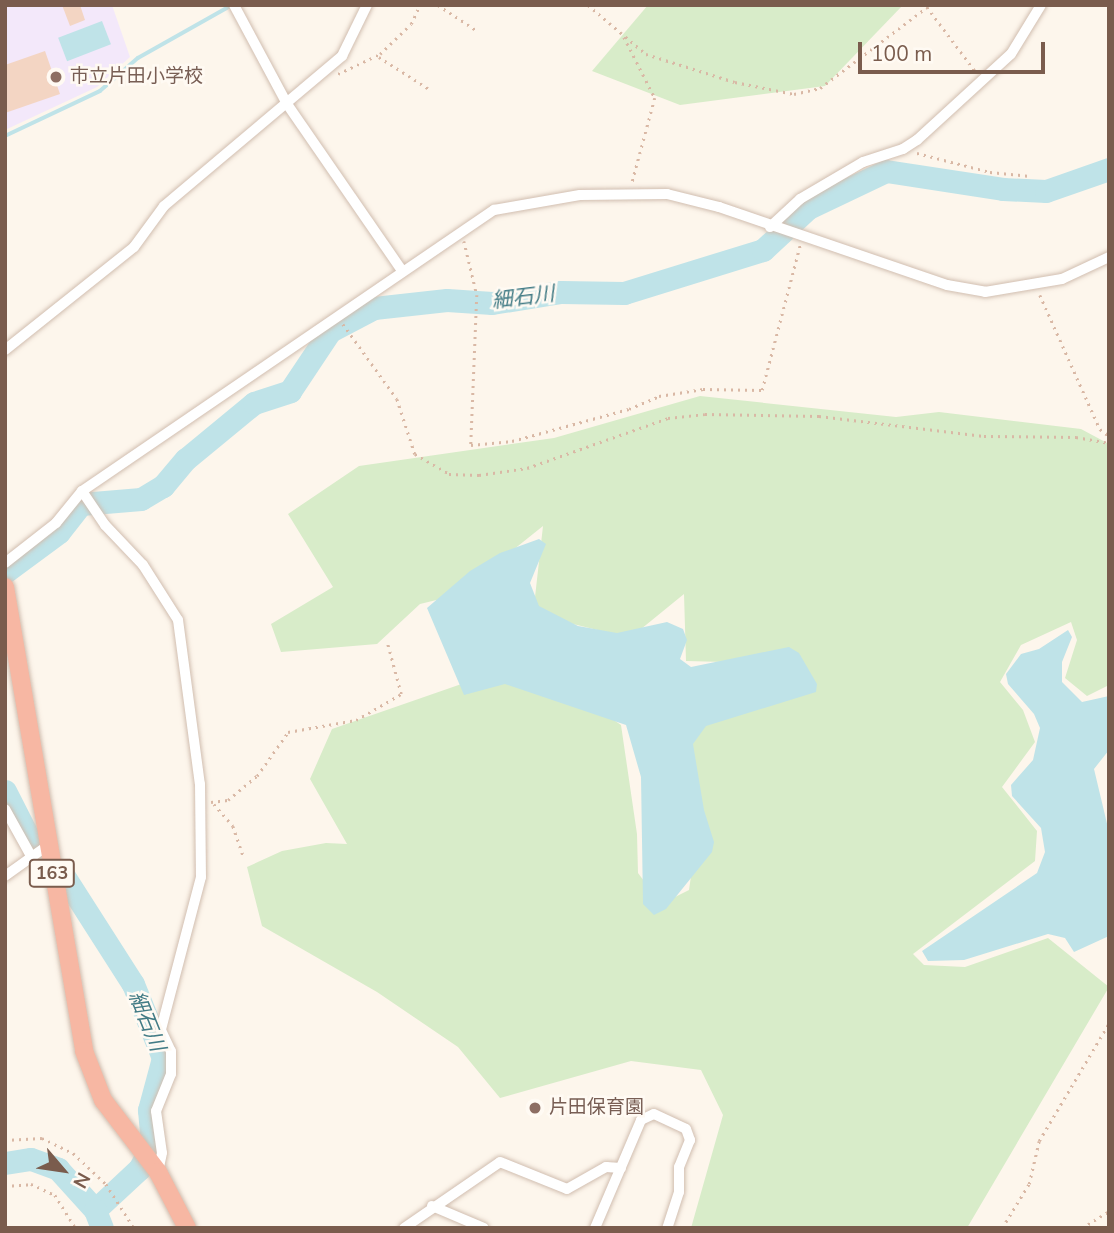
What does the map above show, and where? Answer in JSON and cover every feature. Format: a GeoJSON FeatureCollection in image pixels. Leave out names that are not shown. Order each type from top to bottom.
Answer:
{"type":"FeatureCollection","features":[{"type":"Feature","properties":{"kind":"highway","name":"163"},"geometry":{"type":"LineString","coordinates":[[5,587],[47,846],[91,1078],[155,1168],[187,1228]]}},
{"type":"Feature","properties":{"kind":"street"},"geometry":{"type":"LineString","coordinates":[[5,350],[134,247],[164,206],[347,51],[368,5]]}},
{"type":"Feature","properties":{"kind":"street"},"geometry":{"type":"LineString","coordinates":[[773,228],[800,199],[879,154],[903,149],[1011,54],[1041,5]]}},
{"type":"Feature","properties":{"kind":"street"},"geometry":{"type":"LineString","coordinates":[[236,8],[286,104],[402,271]]}},
{"type":"Feature","properties":{"kind":"street"},"geometry":{"type":"LineString","coordinates":[[5,564],[56,523],[83,492],[459,230],[494,210],[517,205],[630,193],[687,197],[791,235],[966,290],[1036,285],[1062,279],[1109,257]]}},
{"type":"Feature","properties":{"kind":"street"},"geometry":{"type":"LineString","coordinates":[[83,492],[94,509],[143,565],[178,620],[200,800],[201,877],[161,1030],[171,1051],[171,1074],[156,1111],[162,1153],[155,1168]]}},
{"type":"Feature","properties":{"kind":"street"},"geometry":{"type":"LineString","coordinates":[[5,809],[31,856]]}},
{"type":"Feature","properties":{"kind":"street"},"geometry":{"type":"LineString","coordinates":[[5,876],[47,846]]}},
{"type":"Feature","properties":{"kind":"street"},"geometry":{"type":"LineString","coordinates":[[595,1228],[641,1120],[654,1114],[686,1129],[690,1140],[679,1167],[679,1192],[667,1228]]}},
{"type":"Feature","properties":{"kind":"street"},"geometry":{"type":"LineString","coordinates":[[404,1228],[432,1206],[500,1162],[567,1189],[606,1167],[621,1168]]}},
{"type":"Feature","properties":{"kind":"street"},"geometry":{"type":"LineString","coordinates":[[432,1206],[484,1228]]}},
{"type":"Feature","properties":{"kind":"street"},"geometry":{"type":"LineString","coordinates":[[451,1228],[456,1216]]}},
{"type":"Feature","properties":{"kind":"path"},"geometry":{"type":"LineString","coordinates":[[318,77],[363,65],[378,56],[411,24],[420,5]]}},
{"type":"Feature","properties":{"kind":"path"},"geometry":{"type":"LineString","coordinates":[[438,5],[476,30]]}},
{"type":"Feature","properties":{"kind":"path"},"geometry":{"type":"LineString","coordinates":[[588,5],[646,54],[748,85],[794,93],[820,88],[928,7],[983,80]]}},
{"type":"Feature","properties":{"kind":"path"},"geometry":{"type":"LineString","coordinates":[[624,36],[655,98],[630,193]]}},
{"type":"Feature","properties":{"kind":"path"},"geometry":{"type":"LineString","coordinates":[[378,56],[429,89]]}},
{"type":"Feature","properties":{"kind":"path"},"geometry":{"type":"LineString","coordinates":[[903,149],[990,172],[1030,176]]}},
{"type":"Feature","properties":{"kind":"path"},"geometry":{"type":"LineString","coordinates":[[459,230],[472,263],[477,295],[471,445],[512,440],[629,409],[659,396],[703,389],[762,390],[802,238]]}},
{"type":"Feature","properties":{"kind":"path"},"geometry":{"type":"LineString","coordinates":[[1036,285],[1100,429],[1109,436]]}},
{"type":"Feature","properties":{"kind":"path"},"geometry":{"type":"LineString","coordinates":[[337,316],[397,399],[415,453],[449,474],[479,475],[527,468],[668,418],[705,414],[820,416],[984,436],[1076,437],[1109,443]]}},
{"type":"Feature","properties":{"kind":"path"},"geometry":{"type":"LineString","coordinates":[[200,800],[214,803],[228,800],[257,776],[288,732],[356,720],[401,694],[387,642]]}},
{"type":"Feature","properties":{"kind":"path"},"geometry":{"type":"LineString","coordinates":[[214,803],[233,826],[244,858]]}},
{"type":"Feature","properties":{"kind":"path"},"geometry":{"type":"LineString","coordinates":[[1002,1228],[1029,1184],[1039,1141],[1109,1023]]}},
{"type":"Feature","properties":{"kind":"path"},"geometry":{"type":"LineString","coordinates":[[5,1140],[42,1138],[73,1153],[106,1184],[134,1228]]}},
{"type":"Feature","properties":{"kind":"path"},"geometry":{"type":"LineString","coordinates":[[5,1186],[31,1184],[55,1195],[76,1228]]}},
{"type":"Feature","properties":{"kind":"path"},"geometry":{"type":"LineString","coordinates":[[1082,1228],[1109,1211]]}},
{"type":"Feature","properties":{"kind":"shaded area","name":"市立片田小学校"},"geometry":{"type":"Polygon","coordinates":[[[5,5],[112,5],[130,57],[97,87],[5,130],[5,5]]]}},
{"type":"Feature","properties":{"kind":"green space"},"geometry":{"type":"Polygon","coordinates":[[[648,5],[903,5],[825,86],[680,105],[592,71],[648,5]]]}},
{"type":"Feature","properties":{"kind":"green space"},"geometry":{"type":"Polygon","coordinates":[[[700,396],[896,417],[939,412],[1081,429],[1109,444],[1109,685],[1087,696],[1065,678],[1077,640],[1071,622],[1021,645],[1000,682],[1023,710],[1035,742],[1002,787],[1037,831],[1035,861],[913,954],[924,965],[965,967],[1048,938],[1109,987],[967,1228],[691,1228],[723,1115],[701,1070],[631,1061],[500,1098],[458,1047],[377,992],[262,926],[247,867],[282,851],[326,843],[347,844],[310,779],[332,729],[496,672],[572,691],[621,725],[637,834],[638,873],[650,889],[669,900],[689,890],[698,827],[681,729],[805,664],[686,661],[684,594],[630,638],[569,623],[534,606],[543,526],[457,595],[420,604],[377,644],[281,652],[271,624],[333,587],[288,514],[359,466],[554,438],[700,396]]]}},
{"type":"Feature","properties":{"kind":"water"},"geometry":{"type":"Polygon","coordinates":[[[102,21],[111,44],[67,61],[58,38],[102,21]]]}},
{"type":"Feature","properties":{"kind":"water"},"geometry":{"type":"Polygon","coordinates":[[[539,539],[546,544],[530,583],[539,606],[578,626],[617,633],[667,622],[683,629],[687,640],[680,659],[691,667],[789,647],[799,653],[817,684],[816,692],[706,726],[693,744],[704,810],[714,842],[712,852],[666,909],[654,915],[643,904],[641,777],[626,725],[505,684],[464,695],[427,608],[470,571],[500,553],[539,539]]]}},
{"type":"Feature","properties":{"kind":"water"},"geometry":{"type":"Polygon","coordinates":[[[1068,630],[1072,637],[1062,662],[1062,682],[1082,702],[1109,696],[1109,750],[1094,769],[1109,832],[1109,936],[1074,952],[1065,938],[1048,934],[964,960],[928,961],[922,951],[1037,873],[1045,852],[1041,828],[1012,796],[1011,785],[1033,760],[1040,728],[1034,714],[1008,684],[1006,674],[1021,654],[1039,649],[1068,630]]]}},
{"type":"Feature","properties":{"kind":"building"},"geometry":{"type":"Polygon","coordinates":[[[62,5],[80,5],[85,20],[70,26],[62,5]]]}},
{"type":"Feature","properties":{"kind":"building"},"geometry":{"type":"Polygon","coordinates":[[[45,51],[60,94],[5,113],[5,65],[45,51]]]}},
{"type":"Feature","properties":{"kind":"waterway"},"geometry":{"type":"LineString","coordinates":[[5,136],[100,91],[138,58],[232,5]]}},
{"type":"Feature","properties":{"kind":"waterway","name":"細石川"},"geometry":{"type":"LineString","coordinates":[[5,572],[59,532],[81,504],[141,499],[163,486],[186,459],[254,403],[290,391],[330,331],[374,308],[447,300],[492,303],[561,292],[624,293],[763,250],[808,208],[886,171],[1003,189],[1046,191],[1109,169]]}},
{"type":"Feature","properties":{"kind":"waterway","name":"細石川"},"geometry":{"type":"LineString","coordinates":[[5,791],[31,842]]}},
{"type":"Feature","properties":{"kind":"waterway","name":"細石川"},"geometry":{"type":"LineString","coordinates":[[60,870],[133,984],[163,1058],[149,1110],[152,1145],[139,1169],[95,1210]]}},
{"type":"Feature","properties":{"kind":"waterway"},"geometry":{"type":"LineString","coordinates":[[5,1163],[31,1159],[58,1169],[95,1210],[102,1228]]}},
{"type":"Feature","properties":{"kind":"place","name":"市立片田小学校"},"geometry":{"type":"Point","coordinates":[56,77]}},
{"type":"Feature","properties":{"kind":"place","name":"片田保育園"},"geometry":{"type":"Point","coordinates":[535,1108]}}]}
